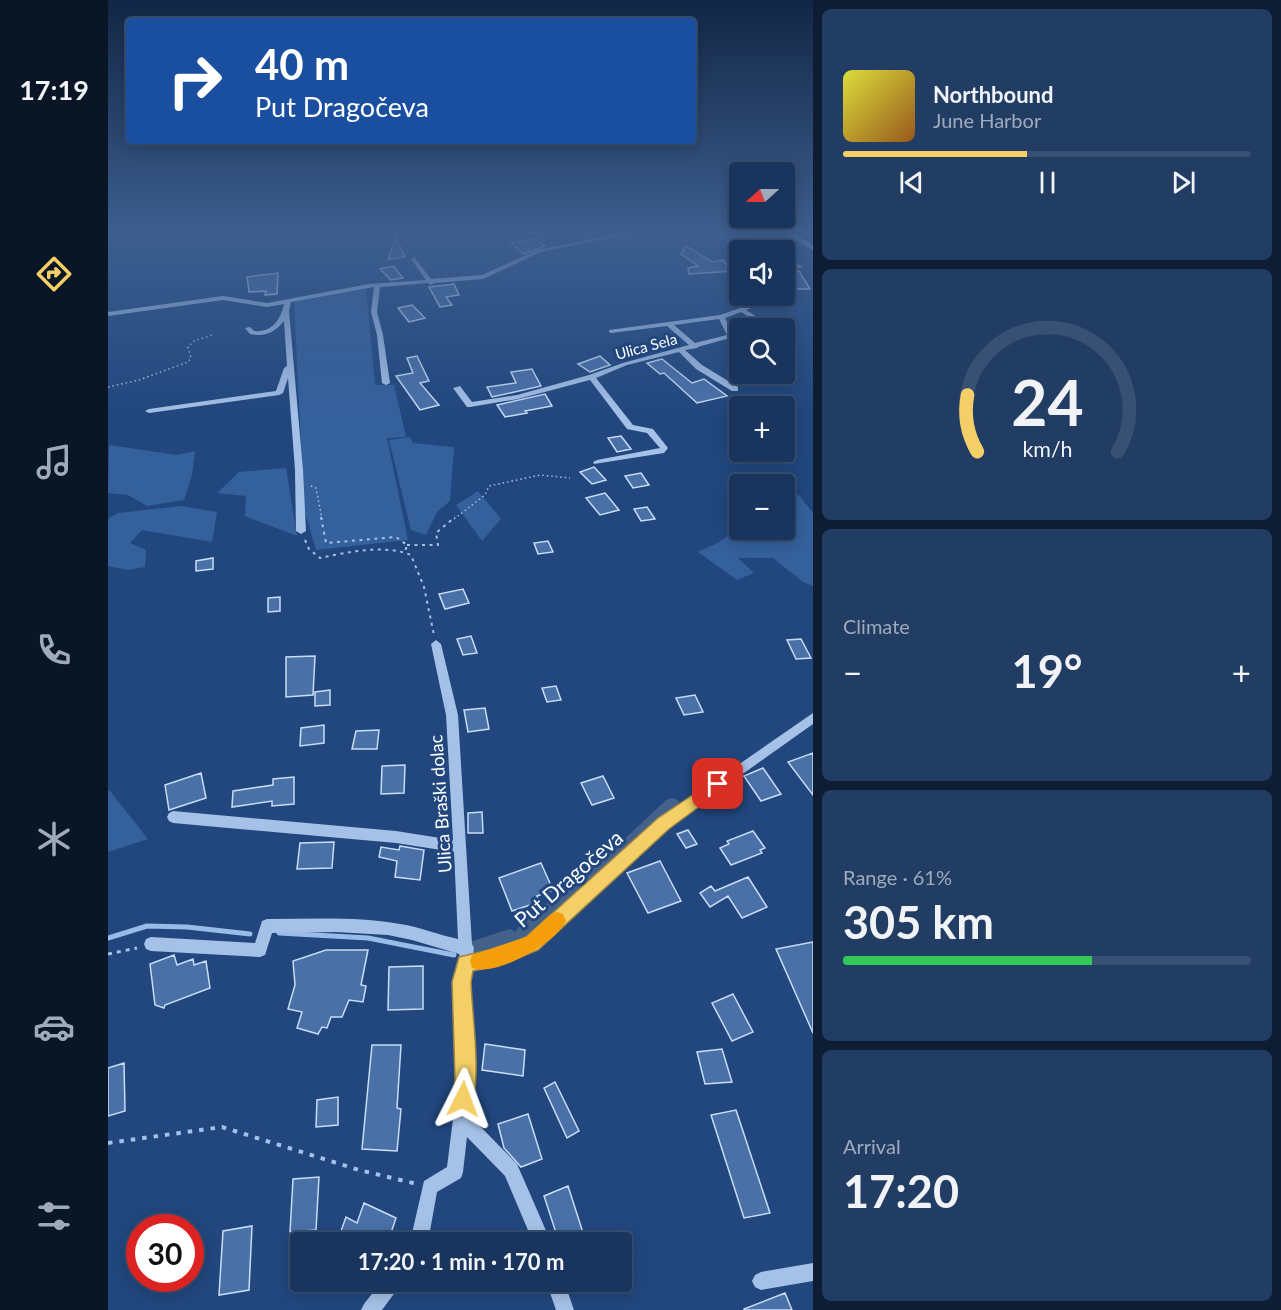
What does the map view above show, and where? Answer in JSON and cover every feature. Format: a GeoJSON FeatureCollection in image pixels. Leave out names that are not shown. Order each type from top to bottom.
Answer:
{"type":"FeatureCollection","features":[{"type":"Feature","properties":{"kind":"street"},"geometry":{"type":"LineString","coordinates":[[108,314],[224,298],[249,303],[288,302],[337,293]]}},
{"type":"Feature","properties":{"kind":"street"},"geometry":{"type":"LineString","coordinates":[[375,293],[374,312],[386,383]]}},
{"type":"Feature","properties":{"kind":"street"},"geometry":{"type":"LineString","coordinates":[[248,328],[252,333],[262,335],[270,332],[280,323],[288,302]]}},
{"type":"Feature","properties":{"kind":"street"},"geometry":{"type":"LineString","coordinates":[[611,331],[721,317],[749,306]]}},
{"type":"Feature","properties":{"kind":"street"},"geometry":{"type":"LineString","coordinates":[[740,309],[755,318]]}},
{"type":"Feature","properties":{"kind":"street"},"geometry":{"type":"LineString","coordinates":[[286,311],[301,531]]}},
{"type":"Feature","properties":{"kind":"street","name":"Ulica Sela"},"geometry":{"type":"LineString","coordinates":[[457,388],[470,405],[518,397],[592,377],[625,364],[682,351],[731,336],[721,317]]}},
{"type":"Feature","properties":{"kind":"street"},"geometry":{"type":"LineString","coordinates":[[669,324],[695,347]]}},
{"type":"Feature","properties":{"kind":"street"},"geometry":{"type":"LineString","coordinates":[[682,351],[699,367],[735,389]]}},
{"type":"Feature","properties":{"kind":"street"},"geometry":{"type":"LineString","coordinates":[[149,411],[279,393],[290,362]]}},
{"type":"Feature","properties":{"kind":"street"},"geometry":{"type":"LineString","coordinates":[[592,377],[630,427],[650,431],[664,448],[661,451],[597,462]]}},
{"type":"Feature","properties":{"kind":"street","name":"Ulica Braški dolac"},"geometry":{"type":"LineString","coordinates":[[436,644],[452,715],[467,948],[466,964]]}},
{"type":"Feature","properties":{"kind":"street","name":"Put Dragočeva"},"geometry":{"type":"LineString","coordinates":[[466,964],[498,957],[532,944],[664,823],[813,718]]}},
{"type":"Feature","properties":{"kind":"street"},"geometry":{"type":"LineString","coordinates":[[173,817],[396,837],[461,847]]}},
{"type":"Feature","properties":{"kind":"street"},"geometry":{"type":"LineString","coordinates":[[151,944],[196,945],[224,950],[260,950],[267,926],[344,926],[404,931],[450,946],[467,948]]}},
{"type":"Feature","properties":{"kind":"street"},"geometry":{"type":"LineString","coordinates":[[420,1232],[430,1187],[455,1172],[465,1079],[461,982],[466,964]]}},
{"type":"Feature","properties":{"kind":"street"},"geometry":{"type":"LineString","coordinates":[[461,1119],[511,1170],[538,1232]]}},
{"type":"Feature","properties":{"kind":"street"},"geometry":{"type":"LineString","coordinates":[[761,1281],[813,1272]]}},
{"type":"Feature","properties":{"kind":"street"},"geometry":{"type":"LineString","coordinates":[[370,1310],[384,1292]]}},
{"type":"Feature","properties":{"kind":"street"},"geometry":{"type":"LineString","coordinates":[[559,1292],[565,1310]]}},
{"type":"Feature","properties":{"kind":"path"},"geometry":{"type":"LineString","coordinates":[[108,387],[130,380],[148,379],[169,368],[188,362],[191,358],[188,348],[194,341],[212,335]]}},
{"type":"Feature","properties":{"kind":"path"},"geometry":{"type":"LineString","coordinates":[[299,485],[316,488],[326,543],[396,537],[407,545],[438,545],[436,533],[454,520],[471,501],[485,495],[489,486],[540,476],[570,478]]}},
{"type":"Feature","properties":{"kind":"path"},"geometry":{"type":"LineString","coordinates":[[301,531],[309,549],[320,558],[343,553],[397,549],[411,555],[424,586],[436,644]]}},
{"type":"Feature","properties":{"kind":"path"},"geometry":{"type":"LineString","coordinates":[[405,553],[407,545]]}},
{"type":"Feature","properties":{"kind":"path"},"geometry":{"type":"LineString","coordinates":[[108,954],[151,944]]}},
{"type":"Feature","properties":{"kind":"path"},"geometry":{"type":"LineString","coordinates":[[108,1143],[222,1127],[359,1170],[430,1187]]}},
{"type":"Feature","properties":{"kind":"shaded area"},"geometry":{"type":"Polygon","coordinates":[[[335,293],[366,293],[375,385],[394,385],[406,437],[387,438],[408,540],[316,550],[304,509],[294,300],[335,293]]]}},
{"type":"Feature","properties":{"kind":"shaded area"},"geometry":{"type":"Polygon","coordinates":[[[410,437],[413,443],[454,447],[450,501],[437,512],[426,535],[411,530],[389,440],[410,437]]]}},
{"type":"Feature","properties":{"kind":"shaded area"},"geometry":{"type":"Polygon","coordinates":[[[109,445],[177,455],[195,451],[192,475],[184,500],[147,506],[128,495],[108,493],[109,445]]]}},
{"type":"Feature","properties":{"kind":"shaded area"},"geometry":{"type":"Polygon","coordinates":[[[286,468],[297,536],[245,516],[246,496],[217,493],[239,472],[286,468]]]}},
{"type":"Feature","properties":{"kind":"shaded area"},"geometry":{"type":"Polygon","coordinates":[[[478,491],[501,519],[482,541],[456,505],[478,491]]]}},
{"type":"Feature","properties":{"kind":"shaded area"},"geometry":{"type":"Polygon","coordinates":[[[799,495],[813,513],[813,586],[803,582],[773,558],[738,558],[754,573],[737,580],[698,552],[729,535],[729,540],[795,540],[795,496],[799,495]]]}},
{"type":"Feature","properties":{"kind":"shaded area"},"geometry":{"type":"Polygon","coordinates":[[[181,506],[217,512],[212,542],[142,530],[130,543],[146,550],[145,567],[128,570],[108,566],[108,519],[118,513],[181,506]]]}},
{"type":"Feature","properties":{"kind":"shaded area"},"geometry":{"type":"Polygon","coordinates":[[[108,791],[110,791],[148,839],[108,852],[108,791]]]}},
{"type":"Feature","properties":{"kind":"building"},"geometry":{"type":"Polygon","coordinates":[[[432,293],[458,293],[459,295],[446,297],[452,305],[440,307],[432,293]]]}},
{"type":"Feature","properties":{"kind":"building"},"geometry":{"type":"Polygon","coordinates":[[[412,305],[425,318],[409,322],[398,308],[412,305]]]}},
{"type":"Feature","properties":{"kind":"building"},"geometry":{"type":"Polygon","coordinates":[[[417,356],[429,381],[420,383],[439,405],[420,410],[396,376],[413,373],[407,358],[417,356]]]}},
{"type":"Feature","properties":{"kind":"building"},"geometry":{"type":"Polygon","coordinates":[[[600,356],[610,365],[590,372],[578,364],[600,356]]]}},
{"type":"Feature","properties":{"kind":"building"},"geometry":{"type":"Polygon","coordinates":[[[662,359],[692,383],[704,379],[727,396],[697,403],[664,373],[660,374],[647,363],[662,359]]]}},
{"type":"Feature","properties":{"kind":"building"},"geometry":{"type":"Polygon","coordinates":[[[532,369],[541,386],[492,397],[487,387],[516,383],[511,372],[532,369]]]}},
{"type":"Feature","properties":{"kind":"building"},"geometry":{"type":"Polygon","coordinates":[[[545,394],[552,406],[525,411],[527,413],[505,417],[497,405],[545,394]]]}},
{"type":"Feature","properties":{"kind":"building"},"geometry":{"type":"Polygon","coordinates":[[[621,436],[631,449],[617,452],[608,438],[621,436]]]}},
{"type":"Feature","properties":{"kind":"building"},"geometry":{"type":"Polygon","coordinates":[[[594,467],[606,480],[592,484],[580,472],[594,467]]]}},
{"type":"Feature","properties":{"kind":"building"},"geometry":{"type":"Polygon","coordinates":[[[641,473],[649,485],[633,488],[625,476],[641,473]]]}},
{"type":"Feature","properties":{"kind":"building"},"geometry":{"type":"Polygon","coordinates":[[[605,493],[619,510],[600,515],[586,498],[605,493]]]}},
{"type":"Feature","properties":{"kind":"building"},"geometry":{"type":"Polygon","coordinates":[[[647,507],[655,519],[641,521],[634,509],[647,507]]]}},
{"type":"Feature","properties":{"kind":"building"},"geometry":{"type":"Polygon","coordinates":[[[548,541],[553,552],[538,554],[534,543],[548,541]]]}},
{"type":"Feature","properties":{"kind":"building"},"geometry":{"type":"Polygon","coordinates":[[[213,558],[213,569],[196,571],[196,561],[213,558]]]}},
{"type":"Feature","properties":{"kind":"building"},"geometry":{"type":"Polygon","coordinates":[[[463,589],[469,603],[445,609],[439,594],[463,589]]]}},
{"type":"Feature","properties":{"kind":"building"},"geometry":{"type":"Polygon","coordinates":[[[280,597],[280,611],[268,612],[268,598],[280,597]]]}},
{"type":"Feature","properties":{"kind":"building"},"geometry":{"type":"Polygon","coordinates":[[[471,636],[477,653],[463,655],[457,639],[471,636]]]}},
{"type":"Feature","properties":{"kind":"building"},"geometry":{"type":"Polygon","coordinates":[[[801,639],[811,658],[796,659],[787,640],[801,639]]]}},
{"type":"Feature","properties":{"kind":"building"},"geometry":{"type":"Polygon","coordinates":[[[315,656],[313,695],[286,697],[286,657],[315,656]]]}},
{"type":"Feature","properties":{"kind":"building"},"geometry":{"type":"Polygon","coordinates":[[[556,686],[561,700],[547,702],[542,688],[556,686]]]}},
{"type":"Feature","properties":{"kind":"building"},"geometry":{"type":"Polygon","coordinates":[[[330,690],[330,705],[315,706],[315,692],[330,690]]]}},
{"type":"Feature","properties":{"kind":"building"},"geometry":{"type":"Polygon","coordinates":[[[695,695],[703,712],[684,715],[676,698],[695,695]]]}},
{"type":"Feature","properties":{"kind":"building"},"geometry":{"type":"Polygon","coordinates":[[[485,708],[489,729],[468,732],[464,710],[485,708]]]}},
{"type":"Feature","properties":{"kind":"building"},"geometry":{"type":"Polygon","coordinates":[[[324,725],[324,743],[300,746],[301,728],[324,725]]]}},
{"type":"Feature","properties":{"kind":"building"},"geometry":{"type":"Polygon","coordinates":[[[379,730],[377,749],[352,749],[356,731],[379,730]]]}},
{"type":"Feature","properties":{"kind":"building"},"geometry":{"type":"Polygon","coordinates":[[[813,753],[813,795],[788,762],[813,753]]]}},
{"type":"Feature","properties":{"kind":"building"},"geometry":{"type":"Polygon","coordinates":[[[405,765],[404,793],[381,794],[382,766],[405,765]]]}},
{"type":"Feature","properties":{"kind":"building"},"geometry":{"type":"Polygon","coordinates":[[[763,768],[781,794],[761,801],[744,776],[763,768]]]}},
{"type":"Feature","properties":{"kind":"building"},"geometry":{"type":"Polygon","coordinates":[[[201,773],[206,798],[169,810],[165,785],[201,773]]]}},
{"type":"Feature","properties":{"kind":"building"},"geometry":{"type":"Polygon","coordinates":[[[603,776],[614,798],[592,805],[581,783],[603,776]]]}},
{"type":"Feature","properties":{"kind":"building"},"geometry":{"type":"Polygon","coordinates":[[[294,777],[294,804],[272,806],[272,801],[232,807],[233,791],[273,785],[273,779],[294,777]]]}},
{"type":"Feature","properties":{"kind":"building"},"geometry":{"type":"Polygon","coordinates":[[[482,812],[483,833],[468,833],[468,813],[482,812]]]}},
{"type":"Feature","properties":{"kind":"building"},"geometry":{"type":"Polygon","coordinates":[[[688,830],[697,844],[686,848],[677,834],[688,830]]]}},
{"type":"Feature","properties":{"kind":"building"},"geometry":{"type":"Polygon","coordinates":[[[753,831],[765,848],[760,850],[762,853],[731,865],[720,848],[729,844],[727,841],[753,831]]]}},
{"type":"Feature","properties":{"kind":"building"},"geometry":{"type":"Polygon","coordinates":[[[334,842],[332,868],[297,869],[300,843],[334,842]]]}},
{"type":"Feature","properties":{"kind":"building"},"geometry":{"type":"Polygon","coordinates":[[[400,846],[424,850],[420,880],[395,877],[397,861],[379,857],[381,847],[399,850],[400,846]]]}},
{"type":"Feature","properties":{"kind":"building"},"geometry":{"type":"Polygon","coordinates":[[[660,861],[681,901],[648,913],[627,873],[660,861]]]}},
{"type":"Feature","properties":{"kind":"building"},"geometry":{"type":"Polygon","coordinates":[[[541,863],[553,890],[537,896],[539,902],[512,911],[499,878],[541,863]]]}},
{"type":"Feature","properties":{"kind":"building"},"geometry":{"type":"Polygon","coordinates":[[[748,877],[767,907],[742,918],[728,896],[710,907],[700,893],[711,886],[715,891],[748,877]]]}},
{"type":"Feature","properties":{"kind":"building"},"geometry":{"type":"Polygon","coordinates":[[[813,942],[813,1033],[776,949],[813,942]]]}},
{"type":"Feature","properties":{"kind":"building"},"geometry":{"type":"Polygon","coordinates":[[[326,950],[368,950],[361,985],[366,986],[363,1002],[349,1000],[342,1017],[331,1017],[327,1028],[322,1027],[318,1034],[297,1028],[302,1012],[288,1009],[295,985],[293,961],[326,950]]]}},
{"type":"Feature","properties":{"kind":"building"},"geometry":{"type":"Polygon","coordinates":[[[174,955],[177,965],[193,959],[194,965],[206,961],[210,988],[165,1005],[164,1008],[155,1005],[150,964],[174,955]]]}},
{"type":"Feature","properties":{"kind":"building"},"geometry":{"type":"Polygon","coordinates":[[[423,966],[423,1009],[388,1010],[389,967],[423,966]]]}},
{"type":"Feature","properties":{"kind":"building"},"geometry":{"type":"Polygon","coordinates":[[[733,994],[753,1032],[732,1041],[712,1003],[733,994]]]}},
{"type":"Feature","properties":{"kind":"building"},"geometry":{"type":"Polygon","coordinates":[[[485,1044],[525,1050],[523,1076],[482,1070],[485,1044]]]}},
{"type":"Feature","properties":{"kind":"building"},"geometry":{"type":"Polygon","coordinates":[[[372,1045],[401,1045],[397,1108],[401,1109],[397,1151],[362,1149],[372,1045]]]}},
{"type":"Feature","properties":{"kind":"building"},"geometry":{"type":"Polygon","coordinates":[[[722,1049],[732,1082],[705,1084],[697,1052],[722,1049]]]}},
{"type":"Feature","properties":{"kind":"building"},"geometry":{"type":"Polygon","coordinates":[[[124,1063],[125,1111],[108,1116],[108,1068],[124,1063]]]}},
{"type":"Feature","properties":{"kind":"building"},"geometry":{"type":"Polygon","coordinates":[[[555,1082],[579,1131],[567,1138],[544,1088],[555,1082]]]}},
{"type":"Feature","properties":{"kind":"building"},"geometry":{"type":"Polygon","coordinates":[[[338,1097],[338,1125],[316,1127],[317,1100],[338,1097]]]}},
{"type":"Feature","properties":{"kind":"building"},"geometry":{"type":"Polygon","coordinates":[[[736,1110],[770,1213],[744,1218],[711,1115],[736,1110]]]}},
{"type":"Feature","properties":{"kind":"building"},"geometry":{"type":"Polygon","coordinates":[[[528,1114],[542,1159],[521,1167],[504,1148],[498,1124],[528,1114]]]}},
{"type":"Feature","properties":{"kind":"building"},"geometry":{"type":"Polygon","coordinates":[[[319,1177],[316,1230],[290,1232],[293,1179],[319,1177]]]}},
{"type":"Feature","properties":{"kind":"building"},"geometry":{"type":"Polygon","coordinates":[[[568,1186],[583,1232],[556,1232],[544,1196],[568,1186]]]}},
{"type":"Feature","properties":{"kind":"building"},"geometry":{"type":"Polygon","coordinates":[[[364,1203],[396,1218],[391,1232],[341,1232],[346,1217],[357,1223],[364,1203]]]}},
{"type":"Feature","properties":{"kind":"building"},"geometry":{"type":"Polygon","coordinates":[[[252,1226],[249,1290],[219,1295],[223,1231],[252,1226]]]}},
{"type":"Feature","properties":{"kind":"building"},"geometry":{"type":"Polygon","coordinates":[[[785,1293],[792,1310],[744,1310],[744,1309],[785,1293]]]}},
{"type":"Feature","properties":{"kind":"waterway"},"geometry":{"type":"LineString","coordinates":[[526,932],[605,870],[672,806]]}},
{"type":"Feature","properties":{"kind":"waterway"},"geometry":{"type":"LineString","coordinates":[[108,938],[147,926],[187,927],[250,934]]}},
{"type":"Feature","properties":{"kind":"waterway"},"geometry":{"type":"LineString","coordinates":[[279,933],[368,938],[454,955]]}},
{"type":"Feature","properties":{"kind":"waterway"},"geometry":{"type":"LineString","coordinates":[[476,949],[510,939]]}},
{"type":"Feature","properties":{"kind":"slow traffic"},"geometry":{"type":"LineString","coordinates":[[479,961],[498,957],[532,944],[557,921]]}},
{"type":"Feature","properties":{"kind":"route"},"geometry":{"type":"LineString","coordinates":[[463,1099],[465,1079],[461,982],[466,964],[498,957],[532,944],[664,823],[718,784]]}}]}
